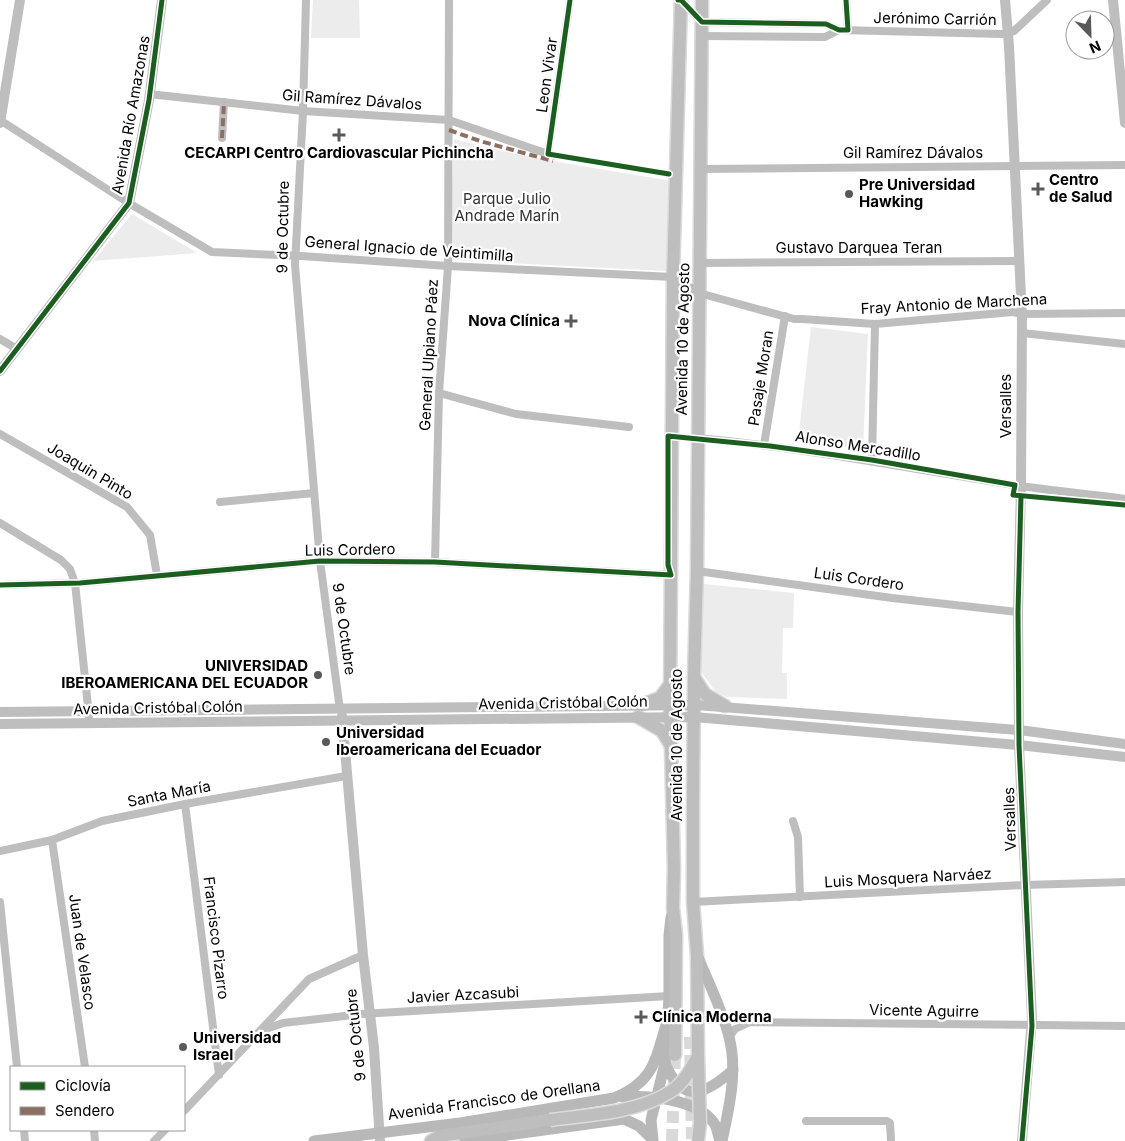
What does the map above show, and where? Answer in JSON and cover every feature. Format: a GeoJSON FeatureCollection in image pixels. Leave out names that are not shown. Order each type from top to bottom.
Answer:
{"type":"FeatureCollection","features":[{"type":"Feature","properties":{"kind":"main road","name":"Avenida 10 de Agosto"},"geometry":{"type":"LineString","coordinates":[[670,1059],[666,1025],[669,996],[669,935],[674,870],[671,747],[673,277],[680,0]]}},
{"type":"Feature","properties":{"kind":"main road","name":"Avenida 10 de Agosto"},"geometry":{"type":"LineString","coordinates":[[702,0],[693,902],[697,955],[729,1037],[733,1070],[730,1101],[721,1141]]}},
{"type":"Feature","properties":{"kind":"main road"},"geometry":{"type":"LineString","coordinates":[[694,677],[705,694],[725,706]]}},
{"type":"Feature","properties":{"kind":"main road"},"geometry":{"type":"LineString","coordinates":[[671,683],[660,698],[639,711],[662,731],[671,747]]}},
{"type":"Feature","properties":{"kind":"main road","name":"Avenida 10 de Agosto"},"geometry":{"type":"LineString","coordinates":[[652,1140],[651,1120],[656,1097],[670,1059],[676,935],[672,908]]}},
{"type":"Feature","properties":{"kind":"main road","name":"Avenida 10 de Agosto"},"geometry":{"type":"LineString","coordinates":[[690,1037],[694,919]]}},
{"type":"Feature","properties":{"kind":"main road"},"geometry":{"type":"LineString","coordinates":[[697,955],[700,1123],[698,1141]]}},
{"type":"Feature","properties":{"kind":"main road","name":"Avenida Francisco de Orellana"},"geometry":{"type":"LineString","coordinates":[[314,1141],[380,1136],[609,1099],[631,1091],[642,1081],[655,1063],[666,1025]]}},
{"type":"Feature","properties":{"kind":"main road"},"geometry":{"type":"LineString","coordinates":[[431,1141],[440,1136],[642,1105],[671,1092],[687,1075],[698,1056]]}},
{"type":"Feature","properties":{"kind":"main road"},"geometry":{"type":"LineString","coordinates":[[670,1059],[671,1078],[679,1087],[694,1092],[706,1090],[719,1083],[733,1070]]}},
{"type":"Feature","properties":{"kind":"main road"},"geometry":{"type":"LineString","coordinates":[[609,1099],[644,1096],[656,1097],[702,1111],[714,1123],[721,1141]]}},
{"type":"Feature","properties":{"kind":"main road"},"geometry":{"type":"LineString","coordinates":[[599,1123],[614,1112],[616,1108],[614,1102],[609,1099]]}},
{"type":"Feature","properties":{"kind":"main road"},"geometry":{"type":"LineString","coordinates":[[651,1120],[663,1108],[677,1102]]}},
{"type":"Feature","properties":{"kind":"main road"},"geometry":{"type":"LineString","coordinates":[[465,1141],[624,1119],[640,1126],[652,1140]]}},
{"type":"Feature","properties":{"kind":"street"},"geometry":{"type":"LineString","coordinates":[[0,122],[20,0]]}},
{"type":"Feature","properties":{"kind":"street","name":"Avenida Río Amazonas"},"geometry":{"type":"LineString","coordinates":[[0,371],[129,203],[149,94],[162,0]]}},
{"type":"Feature","properties":{"kind":"street","name":"9 de Octubre"},"geometry":{"type":"LineString","coordinates":[[306,0],[303,111],[295,255],[320,561],[340,710],[343,720],[346,776],[370,1014],[380,1136]]}},
{"type":"Feature","properties":{"kind":"street","name":"General Ulpiano Páez"},"geometry":{"type":"LineString","coordinates":[[435,562],[439,393],[448,266],[449,0]]}},
{"type":"Feature","properties":{"kind":"street","name":"Leon Vivar"},"geometry":{"type":"LineString","coordinates":[[548,154],[570,0]]}},
{"type":"Feature","properties":{"kind":"street"},"geometry":{"type":"LineString","coordinates":[[680,0],[702,22]]}},
{"type":"Feature","properties":{"kind":"street"},"geometry":{"type":"LineString","coordinates":[[846,0],[848,30]]}},
{"type":"Feature","properties":{"kind":"street","name":"Versalles"},"geometry":{"type":"LineString","coordinates":[[1006,0],[1022,333],[1018,612],[1019,745],[1032,1026],[1022,1141]]}},
{"type":"Feature","properties":{"kind":"street","name":"Jerónimo Carrión"},"geometry":{"type":"LineString","coordinates":[[702,22],[826,24],[839,30],[1008,34],[1014,31],[1047,0]]}},
{"type":"Feature","properties":{"kind":"street"},"geometry":{"type":"LineString","coordinates":[[1113,0],[1125,123]]}},
{"type":"Feature","properties":{"kind":"street","name":"Jerónimo Carrión"},"geometry":{"type":"LineString","coordinates":[[702,36],[825,38],[839,30]]}},
{"type":"Feature","properties":{"kind":"street","name":"Gil Ramírez Dávalos"},"geometry":{"type":"LineString","coordinates":[[149,94],[303,111],[449,120],[548,154]]}},
{"type":"Feature","properties":{"kind":"street"},"geometry":{"type":"LineString","coordinates":[[222,138],[224,102]]}},
{"type":"Feature","properties":{"kind":"street","name":"General Ignacio de Veintimilla"},"geometry":{"type":"LineString","coordinates":[[0,122],[129,203],[212,252],[673,277]]}},
{"type":"Feature","properties":{"kind":"street","name":"Gil Ramírez Dávalos"},"geometry":{"type":"LineString","coordinates":[[701,168],[1125,165]]}},
{"type":"Feature","properties":{"kind":"street","name":"Gustavo Darquea Teran"},"geometry":{"type":"LineString","coordinates":[[700,263],[1018,261]]}},
{"type":"Feature","properties":{"kind":"street","name":"Fray Antonio de Marchena"},"geometry":{"type":"LineString","coordinates":[[673,277],[698,293],[794,319],[875,324],[1013,312],[1021,314],[1125,313]]}},
{"type":"Feature","properties":{"kind":"street","name":"Pasaje Moran"},"geometry":{"type":"LineString","coordinates":[[764,445],[785,316]]}},
{"type":"Feature","properties":{"kind":"street"},"geometry":{"type":"LineString","coordinates":[[872,460],[875,324]]}},
{"type":"Feature","properties":{"kind":"street"},"geometry":{"type":"LineString","coordinates":[[1022,333],[1125,344]]}},
{"type":"Feature","properties":{"kind":"street"},"geometry":{"type":"LineString","coordinates":[[0,339],[17,349]]}},
{"type":"Feature","properties":{"kind":"street"},"geometry":{"type":"LineString","coordinates":[[439,393],[516,414],[629,427]]}},
{"type":"Feature","properties":{"kind":"street","name":"Joaquin Pinto"},"geometry":{"type":"LineString","coordinates":[[0,434],[127,507],[150,535],[158,576]]}},
{"type":"Feature","properties":{"kind":"street","name":"Alonso Mercadillo"},"geometry":{"type":"LineString","coordinates":[[698,438],[872,460],[1021,486],[1125,499]]}},
{"type":"Feature","properties":{"kind":"street"},"geometry":{"type":"LineString","coordinates":[[220,502],[314,493]]}},
{"type":"Feature","properties":{"kind":"street"},"geometry":{"type":"LineString","coordinates":[[0,523],[61,560],[70,569],[75,583],[90,723]]}},
{"type":"Feature","properties":{"kind":"street","name":"Luis Cordero"},"geometry":{"type":"LineString","coordinates":[[0,584],[75,583],[320,561],[435,562],[671,575]]}},
{"type":"Feature","properties":{"kind":"street","name":"Luis Cordero"},"geometry":{"type":"LineString","coordinates":[[697,571],[834,586],[1018,612]]}},
{"type":"Feature","properties":{"kind":"street","name":"Avenida Cristóbal Colón"},"geometry":{"type":"LineString","coordinates":[[694,711],[725,706],[1019,730],[1125,744]]}},
{"type":"Feature","properties":{"kind":"street","name":"Avenida Cristóbal Colón"},"geometry":{"type":"LineString","coordinates":[[0,712],[340,710],[694,711],[1125,758]]}},
{"type":"Feature","properties":{"kind":"street","name":"Avenida Cristóbal Colón"},"geometry":{"type":"LineString","coordinates":[[0,724],[343,720],[639,711]]}},
{"type":"Feature","properties":{"kind":"street","name":"Santa María"},"geometry":{"type":"LineString","coordinates":[[0,851],[52,840],[102,821],[185,804],[346,776]]}},
{"type":"Feature","properties":{"kind":"street","name":"Francisco Pizarro"},"geometry":{"type":"LineString","coordinates":[[185,804],[219,1075]]}},
{"type":"Feature","properties":{"kind":"street"},"geometry":{"type":"LineString","coordinates":[[793,821],[798,837],[800,897]]}},
{"type":"Feature","properties":{"kind":"street","name":"Juan de Velasco"},"geometry":{"type":"LineString","coordinates":[[52,840],[85,1066]]}},
{"type":"Feature","properties":{"kind":"street","name":"Luis Mosquera Narváez"},"geometry":{"type":"LineString","coordinates":[[693,902],[1025,885],[1125,882]]}},
{"type":"Feature","properties":{"kind":"street"},"geometry":{"type":"LineString","coordinates":[[0,902],[18,1066]]}},
{"type":"Feature","properties":{"kind":"street"},"geometry":{"type":"LineString","coordinates":[[185,1110],[309,979],[363,955]]}},
{"type":"Feature","properties":{"kind":"street","name":"Javier Azcasubi"},"geometry":{"type":"LineString","coordinates":[[260,1031],[283,1022],[370,1014],[669,996]]}},
{"type":"Feature","properties":{"kind":"street","name":"Vicente Aguirre"},"geometry":{"type":"LineString","coordinates":[[729,1037],[735,1029],[750,1022],[1125,1026]]}},
{"type":"Feature","properties":{"kind":"street"},"geometry":{"type":"LineString","coordinates":[[806,1121],[887,1121],[890,1123],[891,1141]]}},
{"type":"Feature","properties":{"kind":"street"},"geometry":{"type":"LineString","coordinates":[[154,1141],[163,1134]]}},
{"type":"Feature","properties":{"kind":"green space"},"geometry":{"type":"Polygon","coordinates":[[[313,0],[359,0],[360,38],[311,38],[313,0]]]}},
{"type":"Feature","properties":{"kind":"green space","name":"Parque Julio Andrade Marín"},"geometry":{"type":"Polygon","coordinates":[[[454,139],[535,158],[671,181],[666,271],[449,260],[454,139]]]}},
{"type":"Feature","properties":{"kind":"green space"},"geometry":{"type":"Polygon","coordinates":[[[132,214],[197,253],[93,261],[132,214]]]}},
{"type":"Feature","properties":{"kind":"green space"},"geometry":{"type":"Polygon","coordinates":[[[811,327],[868,334],[863,449],[798,441],[811,327]]]}},
{"type":"Feature","properties":{"kind":"green space"},"geometry":{"type":"Polygon","coordinates":[[[704,584],[794,593],[793,628],[783,628],[782,673],[787,673],[787,699],[727,697],[716,692],[701,672],[704,584]]]}},
{"type":"Feature","properties":{"kind":"tunnel"},"geometry":{"type":"LineString","coordinates":[[690,1037],[692,1141]]}},
{"type":"Feature","properties":{"kind":"tunnel"},"geometry":{"type":"LineString","coordinates":[[672,1141],[675,1055]]}},
{"type":"Feature","properties":{"kind":"marked path"},"geometry":{"type":"LineString","coordinates":[[222,138],[224,102]]}},
{"type":"Feature","properties":{"kind":"marked path"},"geometry":{"type":"LineString","coordinates":[[449,130],[480,141],[553,161]]}},
{"type":"Feature","properties":{"kind":"cycle path"},"geometry":{"type":"LineString","coordinates":[[0,371],[129,203],[149,100],[162,0]]}},
{"type":"Feature","properties":{"kind":"cycle path"},"geometry":{"type":"LineString","coordinates":[[570,0],[548,154],[669,174]]}},
{"type":"Feature","properties":{"kind":"cycle path"},"geometry":{"type":"LineString","coordinates":[[678,0],[681,0],[702,22],[826,24],[839,30],[848,30],[846,0]]}},
{"type":"Feature","properties":{"kind":"cycle path"},"geometry":{"type":"LineString","coordinates":[[0,585],[80,583],[320,561],[435,562],[671,575],[668,565],[668,436],[770,446],[872,460],[1015,485],[1013,495],[1125,505]]}},
{"type":"Feature","properties":{"kind":"cycle path"},"geometry":{"type":"LineString","coordinates":[[1021,496],[1018,612],[1019,745],[1032,1026],[1022,1141]]}},
{"type":"Feature","properties":{"kind":"place","name":"CECARPI Centro Cardiovascular Pichincha"},"geometry":{"type":"Point","coordinates":[339,135]}},
{"type":"Feature","properties":{"kind":"place","name":"Centro de Salud"},"geometry":{"type":"Point","coordinates":[1038,189]}},
{"type":"Feature","properties":{"kind":"place","name":"Pre Universidad Hawking"},"geometry":{"type":"Point","coordinates":[849,194]}},
{"type":"Feature","properties":{"kind":"place","name":"Nova Clínica"},"geometry":{"type":"Point","coordinates":[571,321]}},
{"type":"Feature","properties":{"kind":"place","name":"UNIVERSIDAD IBEROAMERICANA DEL ECUADOR"},"geometry":{"type":"Point","coordinates":[318,675]}},
{"type":"Feature","properties":{"kind":"place","name":"Universidad Iberoamericana del Ecuador"},"geometry":{"type":"Point","coordinates":[326,742]}},
{"type":"Feature","properties":{"kind":"place","name":"Clínica Moderna"},"geometry":{"type":"Point","coordinates":[641,1017]}},
{"type":"Feature","properties":{"kind":"place","name":"Universidad Israel"},"geometry":{"type":"Point","coordinates":[183,1047]}}]}
